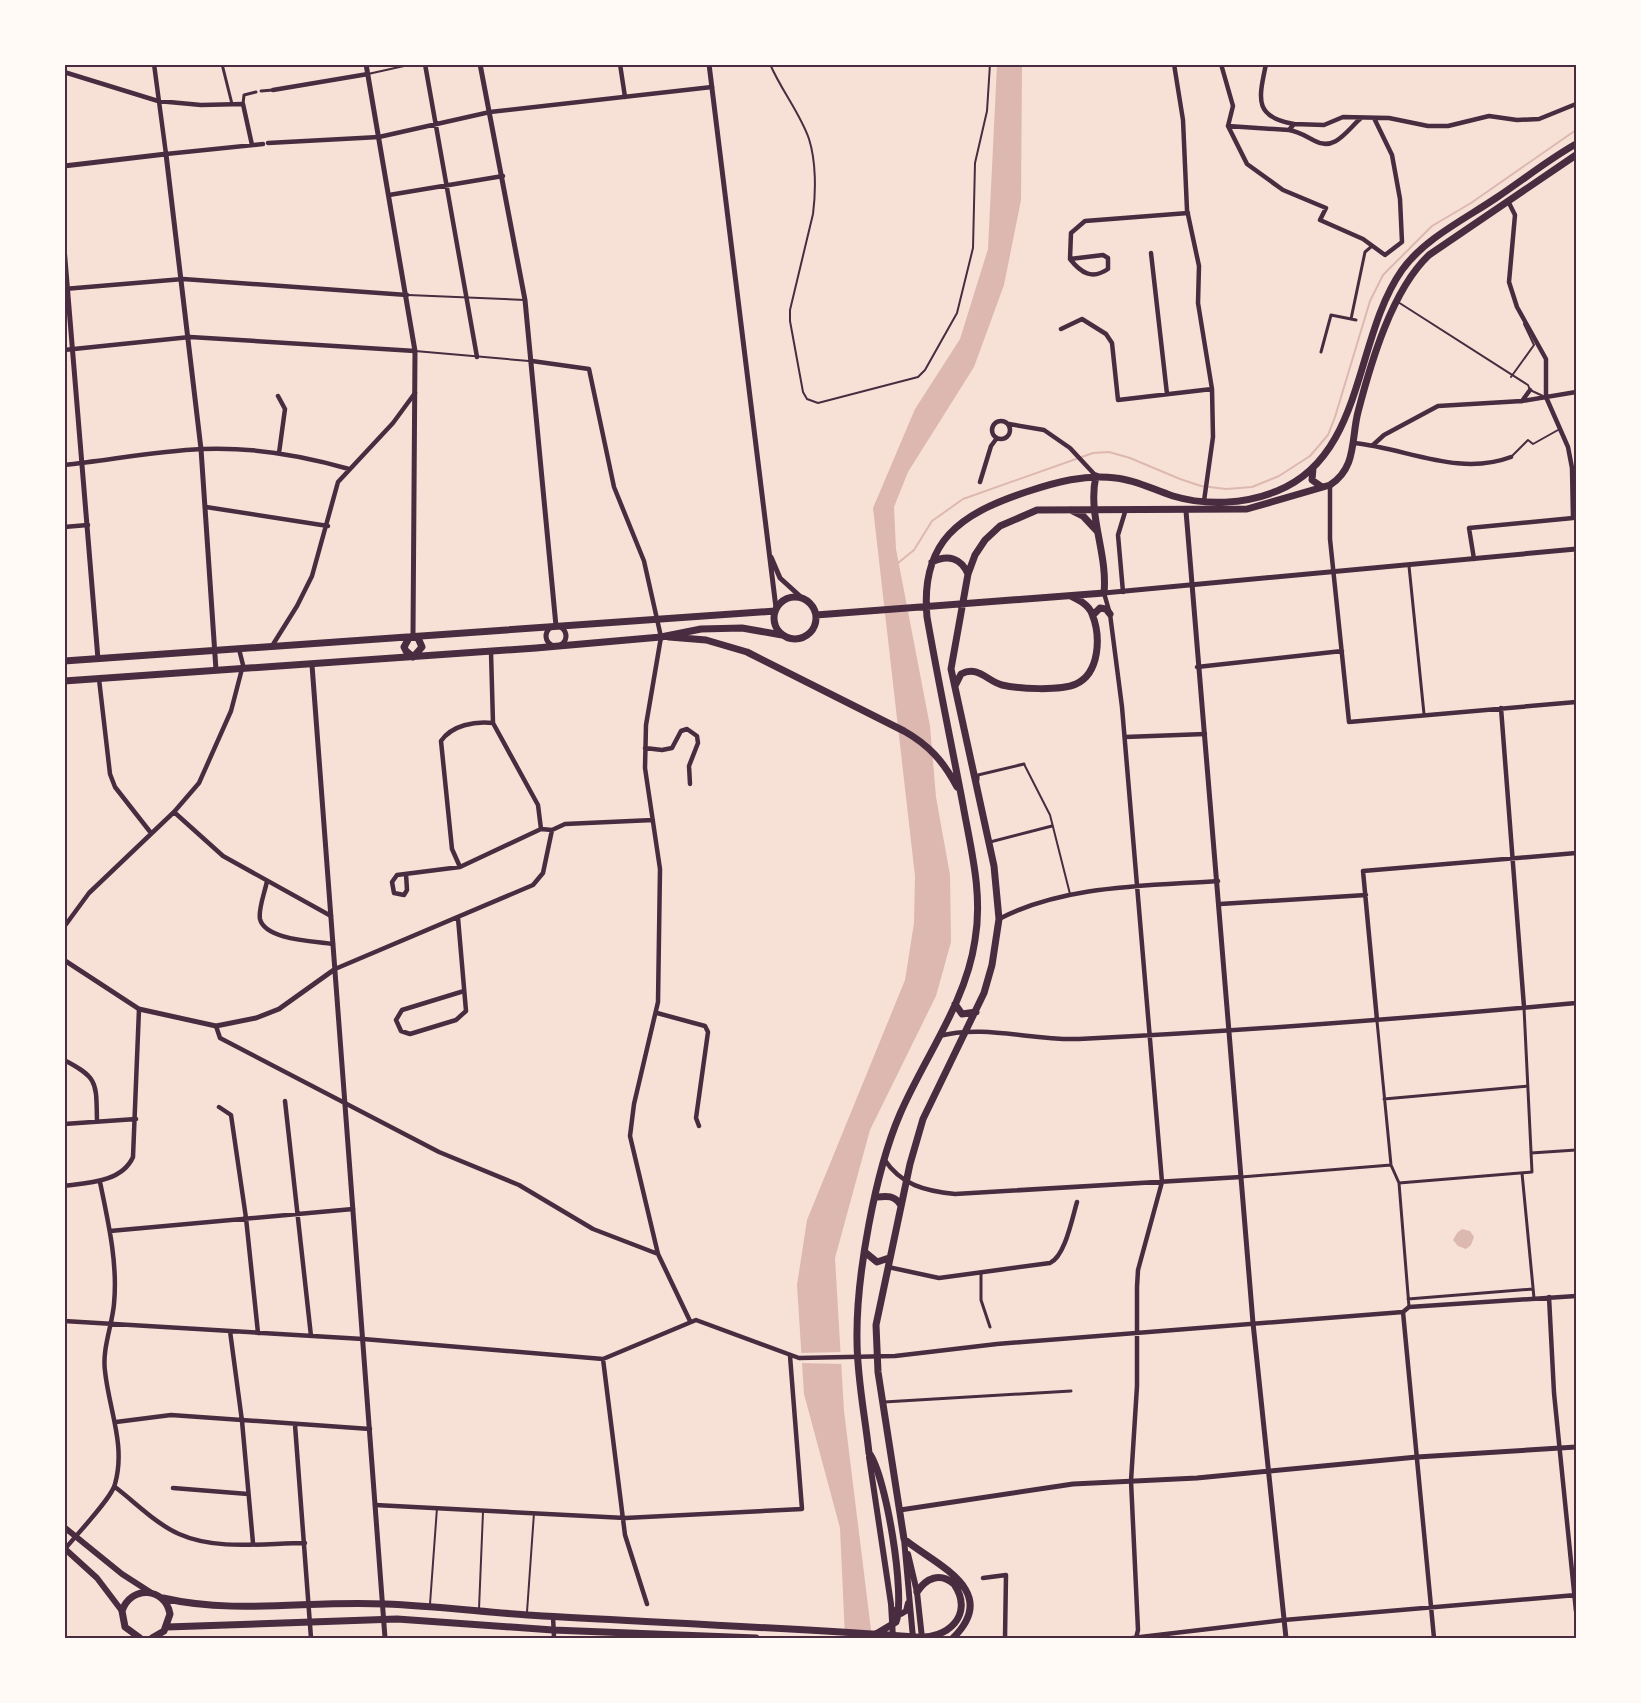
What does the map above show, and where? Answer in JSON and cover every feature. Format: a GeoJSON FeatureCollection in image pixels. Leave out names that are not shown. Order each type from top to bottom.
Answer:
{"type":"FeatureCollection","features":[{"type":"Feature","properties":{"kind":"main road"},"geometry":{"type":"LineString","coordinates":[[1330,485],[1316,485],[1311,474],[1336,439],[1389,294],[1412,258],[1438,237],[1576,144]]}},
{"type":"Feature","properties":{"kind":"main road"},"geometry":{"type":"LineString","coordinates":[[913,1638],[900,1510],[882,1402],[876,1333],[905,1181],[923,1119],[976,1012],[992,965],[999,919],[997,891],[988,842],[951,660],[968,574],[975,555],[985,540],[1000,526],[1037,510],[1125,512],[1235,510],[1263,506],[1330,485],[1344,474],[1356,422],[1396,301],[1409,276],[1429,255],[1576,155]]}},
{"type":"Feature","properties":{"kind":"main road"},"geometry":{"type":"LineString","coordinates":[[1344,419],[1350,418],[1356,422]]}},
{"type":"Feature","properties":{"kind":"main road"},"geometry":{"type":"LineString","coordinates":[[893,1638],[891,1604],[869,1453],[856,1341],[866,1253],[884,1159],[900,1115],[955,1004],[970,965],[978,918],[975,869],[927,618],[925,594],[932,562],[953,529],[983,508],[1054,483],[1096,476],[1118,478],[1173,495],[1235,501],[1277,492],[1302,478],[1314,468]]}},
{"type":"Feature","properties":{"kind":"main road"},"geometry":{"type":"LineString","coordinates":[[816,615],[1104,592],[1105,562],[1094,510],[1096,476]]}},
{"type":"Feature","properties":{"kind":"main road"},"geometry":{"type":"LineString","coordinates":[[1302,478],[1311,481],[1309,491]]}},
{"type":"Feature","properties":{"kind":"main road"},"geometry":{"type":"LineString","coordinates":[[1235,501],[1235,510]]}},
{"type":"Feature","properties":{"kind":"main road"},"geometry":{"type":"LineString","coordinates":[[1067,509],[1094,525],[1101,538]]}},
{"type":"Feature","properties":{"kind":"main road"},"geometry":{"type":"LineString","coordinates":[[932,562],[949,557],[964,566],[968,574]]}},
{"type":"Feature","properties":{"kind":"main road"},"geometry":{"type":"LineString","coordinates":[[955,686],[961,674],[970,670],[978,672],[997,684],[1010,686],[1060,688],[1078,683],[1089,673],[1096,658],[1093,615],[1085,604],[1069,596]]}},
{"type":"Feature","properties":{"kind":"main road"},"geometry":{"type":"LineString","coordinates":[[64,661],[775,610],[789,597],[802,598],[810,603],[816,615],[815,625],[805,636],[791,639],[782,635],[721,628],[661,637],[556,647],[64,681]]}},
{"type":"Feature","properties":{"kind":"main road"},"geometry":{"type":"LineString","coordinates":[[1093,615],[1100,608],[1105,608],[1110,615]]}},
{"type":"Feature","properties":{"kind":"main road"},"geometry":{"type":"LineString","coordinates":[[775,610],[775,626],[782,635]]}},
{"type":"Feature","properties":{"kind":"main road"},"geometry":{"type":"LineString","coordinates":[[413,636],[418,638],[422,647],[421,651],[413,657]]}},
{"type":"Feature","properties":{"kind":"main road"},"geometry":{"type":"LineString","coordinates":[[413,636],[409,638],[405,647],[413,657]]}},
{"type":"Feature","properties":{"kind":"main road"},"geometry":{"type":"LineString","coordinates":[[661,637],[706,640],[747,652],[918,739],[942,761],[957,787],[963,805]]}},
{"type":"Feature","properties":{"kind":"main road"},"geometry":{"type":"LineString","coordinates":[[955,1004],[962,1014],[976,1012]]}},
{"type":"Feature","properties":{"kind":"main road"},"geometry":{"type":"LineString","coordinates":[[876,1197],[888,1196],[900,1204]]}},
{"type":"Feature","properties":{"kind":"main road"},"geometry":{"type":"LineString","coordinates":[[866,1253],[877,1262],[890,1258]]}},
{"type":"Feature","properties":{"kind":"main road"},"geometry":{"type":"LineString","coordinates":[[869,1453],[876,1462],[889,1515],[899,1616],[890,1628],[876,1634]]}},
{"type":"Feature","properties":{"kind":"main road"},"geometry":{"type":"LineString","coordinates":[[64,1527],[122,1574],[150,1592],[163,1598],[220,1607],[383,1604],[553,1617],[821,1629],[930,1638],[951,1628],[959,1615],[959,1596],[954,1584],[943,1577],[928,1579],[917,1592]]}},
{"type":"Feature","properties":{"kind":"main road"},"geometry":{"type":"LineString","coordinates":[[904,1543],[938,1562],[959,1578],[967,1592],[967,1617],[953,1638]]}},
{"type":"Feature","properties":{"kind":"main road"},"geometry":{"type":"LineString","coordinates":[[904,1543],[912,1564],[922,1638]]}},
{"type":"Feature","properties":{"kind":"main road"},"geometry":{"type":"LineString","coordinates":[[65,1549],[97,1578],[122,1611],[125,1627],[124,1638]]}},
{"type":"Feature","properties":{"kind":"main road"},"geometry":{"type":"LineString","coordinates":[[122,1611],[132,1596],[150,1592]]}},
{"type":"Feature","properties":{"kind":"main road"},"geometry":{"type":"LineString","coordinates":[[155,1638],[167,1627],[170,1614],[163,1598]]}},
{"type":"Feature","properties":{"kind":"main road"},"geometry":{"type":"LineString","coordinates":[[891,1604],[896,1612],[901,1614],[906,1611],[909,1599]]}},
{"type":"Feature","properties":{"kind":"main road"},"geometry":{"type":"LineString","coordinates":[[167,1627],[384,1619],[553,1630],[756,1638]]}},
{"type":"Feature","properties":{"kind":"main road"},"geometry":{"type":"LineString","coordinates":[[125,1627],[140,1638]]}},
{"type":"Feature","properties":{"kind":"street"},"geometry":{"type":"LineString","coordinates":[[154,64],[190,337],[206,507],[216,670]]}},
{"type":"Feature","properties":{"kind":"street"},"geometry":{"type":"LineString","coordinates":[[222,64],[232,104]]}},
{"type":"Feature","properties":{"kind":"street"},"geometry":{"type":"LineString","coordinates":[[366,64],[415,351],[417,391],[413,636]]}},
{"type":"Feature","properties":{"kind":"street"},"geometry":{"type":"LineString","coordinates":[[425,64],[477,357]]}},
{"type":"Feature","properties":{"kind":"street"},"geometry":{"type":"LineString","coordinates":[[480,64],[525,300],[556,626]]}},
{"type":"Feature","properties":{"kind":"street"},"geometry":{"type":"LineString","coordinates":[[620,64],[625,97]]}},
{"type":"Feature","properties":{"kind":"street"},"geometry":{"type":"LineString","coordinates":[[710,64],[775,610]]}},
{"type":"Feature","properties":{"kind":"street"},"geometry":{"type":"LineString","coordinates":[[1174,64],[1183,120],[1188,213],[1199,266],[1198,303],[1212,389],[1213,437],[1204,498]]}},
{"type":"Feature","properties":{"kind":"street"},"geometry":{"type":"LineString","coordinates":[[1221,64],[1233,106],[1228,126],[1247,164],[1283,190],[1326,208],[1320,220],[1363,239],[1385,255],[1402,242],[1400,199],[1392,155],[1374,118]]}},
{"type":"Feature","properties":{"kind":"street"},"geometry":{"type":"LineString","coordinates":[[1266,64],[1260,97],[1265,113],[1278,121],[1294,124],[1324,124],[1343,117],[1361,117],[1448,126],[1489,116],[1517,120],[1539,119],[1576,104]]}},
{"type":"Feature","properties":{"kind":"street"},"geometry":{"type":"LineString","coordinates":[[64,72],[158,101],[201,105],[243,104]]}},
{"type":"Feature","properties":{"kind":"street"},"geometry":{"type":"LineString","coordinates":[[261,91],[368,74]]}},
{"type":"Feature","properties":{"kind":"street"},"geometry":{"type":"LineString","coordinates":[[64,166],[265,143],[379,137],[490,112],[712,87]]}},
{"type":"Feature","properties":{"kind":"street"},"geometry":{"type":"LineString","coordinates":[[252,145],[243,104],[244,95],[256,92]]}},
{"type":"Feature","properties":{"kind":"street"},"geometry":{"type":"LineString","coordinates":[[1228,126],[1302,132],[1318,143],[1329,145],[1339,140],[1361,117]]}},
{"type":"Feature","properties":{"kind":"street"},"geometry":{"type":"LineString","coordinates":[[1289,130],[1294,124]]}},
{"type":"Feature","properties":{"kind":"street"},"geometry":{"type":"LineString","coordinates":[[389,195],[503,177]]}},
{"type":"Feature","properties":{"kind":"street"},"geometry":{"type":"LineString","coordinates":[[1474,559],[1469,528],[1573,518],[1572,468],[1568,447],[1546,397],[1546,359],[1517,307],[1509,282],[1508,266],[1515,215],[1508,201]]}},
{"type":"Feature","properties":{"kind":"street"},"geometry":{"type":"LineString","coordinates":[[1070,259],[1103,255],[1109,264],[1108,269],[1094,275],[1085,273],[1070,259],[1071,233],[1085,221],[1188,213]]}},
{"type":"Feature","properties":{"kind":"street"},"geometry":{"type":"LineString","coordinates":[[1321,352],[1331,315],[1354,320],[1365,252],[1372,246]]}},
{"type":"Feature","properties":{"kind":"street"},"geometry":{"type":"LineString","coordinates":[[64,247],[98,659]]}},
{"type":"Feature","properties":{"kind":"street"},"geometry":{"type":"LineString","coordinates":[[1151,253],[1167,394]]}},
{"type":"Feature","properties":{"kind":"street"},"geometry":{"type":"LineString","coordinates":[[66,289],[183,279],[407,295]]}},
{"type":"Feature","properties":{"kind":"street"},"geometry":{"type":"LineString","coordinates":[[1061,329],[1082,319],[1106,334],[1112,343],[1118,400],[1212,389]]}},
{"type":"Feature","properties":{"kind":"street"},"geometry":{"type":"LineString","coordinates":[[64,350],[190,337],[415,351]]}},
{"type":"Feature","properties":{"kind":"street"},"geometry":{"type":"LineString","coordinates":[[532,362],[589,369],[614,487],[644,561],[661,637],[651,680],[645,748],[645,768],[660,869],[657,1013],[634,1104],[630,1136],[658,1254],[690,1321]]}},
{"type":"Feature","properties":{"kind":"street"},"geometry":{"type":"LineString","coordinates":[[1522,401],[1530,390]]}},
{"type":"Feature","properties":{"kind":"street"},"geometry":{"type":"LineString","coordinates":[[272,646],[297,606],[312,576],[328,526],[338,482],[363,457],[417,391]]}},
{"type":"Feature","properties":{"kind":"street"},"geometry":{"type":"LineString","coordinates":[[1373,445],[1384,435],[1438,405],[1522,401],[1576,392]]}},
{"type":"Feature","properties":{"kind":"street"},"geometry":{"type":"LineString","coordinates":[[278,396],[285,409],[279,453]]}},
{"type":"Feature","properties":{"kind":"street"},"geometry":{"type":"LineString","coordinates":[[997,438],[992,430],[994,424],[1003,420],[1009,424],[1044,430],[1073,451],[1096,476]]}},
{"type":"Feature","properties":{"kind":"street"},"geometry":{"type":"LineString","coordinates":[[980,482],[991,446],[997,438],[1008,437],[1011,432],[1009,424]]}},
{"type":"Feature","properties":{"kind":"street"},"geometry":{"type":"LineString","coordinates":[[1353,443],[1373,445],[1442,462],[1483,465],[1511,457]]}},
{"type":"Feature","properties":{"kind":"street"},"geometry":{"type":"LineString","coordinates":[[64,465],[201,449],[279,453],[311,458],[349,469]]}},
{"type":"Feature","properties":{"kind":"street"},"geometry":{"type":"LineString","coordinates":[[1330,485],[1329,527],[1349,722],[1576,702]]}},
{"type":"Feature","properties":{"kind":"street"},"geometry":{"type":"LineString","coordinates":[[206,507],[328,526]]}},
{"type":"Feature","properties":{"kind":"street"},"geometry":{"type":"LineString","coordinates":[[1185,511],[1197,667],[1206,734],[1253,1323],[1286,1638]]}},
{"type":"Feature","properties":{"kind":"street"},"geometry":{"type":"LineString","coordinates":[[1123,592],[1118,535],[1125,512]]}},
{"type":"Feature","properties":{"kind":"street"},"geometry":{"type":"LineString","coordinates":[[64,527],[88,525]]}},
{"type":"Feature","properties":{"kind":"street"},"geometry":{"type":"LineString","coordinates":[[768,549],[780,578],[802,598]]}},
{"type":"Feature","properties":{"kind":"street"},"geometry":{"type":"LineString","coordinates":[[1576,549],[1104,592],[1110,615],[1125,737],[1162,1182],[1138,1270],[1138,1333],[1131,1481],[1138,1630],[1135,1638],[1284,1620],[1576,1595]]}},
{"type":"Feature","properties":{"kind":"street"},"geometry":{"type":"LineString","coordinates":[[1409,566],[1424,714]]}},
{"type":"Feature","properties":{"kind":"street"},"geometry":{"type":"LineString","coordinates":[[556,626],[561,627],[566,636],[565,641],[556,647],[547,642],[546,637],[550,628],[556,626]]}},
{"type":"Feature","properties":{"kind":"street"},"geometry":{"type":"LineString","coordinates":[[64,927],[89,893],[174,812],[199,783],[231,711],[242,669],[243,659],[239,649]]}},
{"type":"Feature","properties":{"kind":"street"},"geometry":{"type":"LineString","coordinates":[[1197,667],[1342,651]]}},
{"type":"Feature","properties":{"kind":"street"},"geometry":{"type":"LineString","coordinates":[[491,652],[493,723],[538,805],[541,829]]}},
{"type":"Feature","properties":{"kind":"street"},"geometry":{"type":"LineString","coordinates":[[312,665],[385,1638]]}},
{"type":"Feature","properties":{"kind":"street"},"geometry":{"type":"LineString","coordinates":[[99,679],[110,774],[115,787],[151,833]]}},
{"type":"Feature","properties":{"kind":"street"},"geometry":{"type":"LineString","coordinates":[[1399,1183],[1532,1172],[1524,1007],[1501,708]]}},
{"type":"Feature","properties":{"kind":"street"},"geometry":{"type":"LineString","coordinates":[[460,867],[452,849],[441,741],[452,730],[466,724],[493,723]]}},
{"type":"Feature","properties":{"kind":"street"},"geometry":{"type":"LineString","coordinates":[[645,748],[662,750],[672,748],[681,731],[687,729],[694,732],[698,742],[689,766],[690,784]]}},
{"type":"Feature","properties":{"kind":"street"},"geometry":{"type":"LineString","coordinates":[[1125,737],[1206,734]]}},
{"type":"Feature","properties":{"kind":"street"},"geometry":{"type":"LineString","coordinates":[[980,801],[978,775],[1024,764]]}},
{"type":"Feature","properties":{"kind":"street"},"geometry":{"type":"LineString","coordinates":[[174,812],[223,856],[331,916]]}},
{"type":"Feature","properties":{"kind":"street"},"geometry":{"type":"LineString","coordinates":[[406,874],[407,890],[404,895],[398,896],[394,893],[392,882],[396,875],[460,867],[541,829],[552,830],[565,824],[653,820]]}},
{"type":"Feature","properties":{"kind":"street"},"geometry":{"type":"LineString","coordinates":[[988,842],[1052,826]]}},
{"type":"Feature","properties":{"kind":"street"},"geometry":{"type":"LineString","coordinates":[[64,960],[139,1009],[216,1026],[256,1018],[279,1009],[335,969],[458,918],[539,879],[552,830]]}},
{"type":"Feature","properties":{"kind":"street"},"geometry":{"type":"LineString","coordinates":[[1409,1307],[1399,1183],[1392,1165],[1384,1099],[1363,871],[1576,853]]}},
{"type":"Feature","properties":{"kind":"street"},"geometry":{"type":"LineString","coordinates":[[267,881],[259,917],[264,929],[277,935],[333,944]]}},
{"type":"Feature","properties":{"kind":"street"},"geometry":{"type":"LineString","coordinates":[[999,919],[1026,906],[1070,897],[1138,886],[1218,881]]}},
{"type":"Feature","properties":{"kind":"street"},"geometry":{"type":"LineString","coordinates":[[1220,904],[1366,895]]}},
{"type":"Feature","properties":{"kind":"street"},"geometry":{"type":"LineString","coordinates":[[458,918],[466,1011],[456,1020],[410,1034],[401,1030],[396,1020],[402,1010],[464,991]]}},
{"type":"Feature","properties":{"kind":"street"},"geometry":{"type":"LineString","coordinates":[[939,1036],[966,1032],[1067,1039],[1377,1020],[1576,1003]]}},
{"type":"Feature","properties":{"kind":"street"},"geometry":{"type":"LineString","coordinates":[[64,1186],[100,1182],[130,1164],[133,1157],[139,1009]]}},
{"type":"Feature","properties":{"kind":"street"},"geometry":{"type":"LineString","coordinates":[[657,1013],[705,1026],[708,1032],[696,1118],[699,1126]]}},
{"type":"Feature","properties":{"kind":"street"},"geometry":{"type":"LineString","coordinates":[[216,1026],[220,1038],[439,1152],[519,1185],[593,1229],[658,1254]]}},
{"type":"Feature","properties":{"kind":"street"},"geometry":{"type":"LineString","coordinates":[[64,1060],[87,1072],[94,1079],[97,1121]]}},
{"type":"Feature","properties":{"kind":"street"},"geometry":{"type":"LineString","coordinates":[[1384,1099],[1528,1086]]}},
{"type":"Feature","properties":{"kind":"street"},"geometry":{"type":"LineString","coordinates":[[285,1101],[300,1213],[311,1336]]}},
{"type":"Feature","properties":{"kind":"street"},"geometry":{"type":"LineString","coordinates":[[219,1107],[231,1114],[246,1218],[258,1333]]}},
{"type":"Feature","properties":{"kind":"street"},"geometry":{"type":"LineString","coordinates":[[64,1125],[136,1119]]}},
{"type":"Feature","properties":{"kind":"street"},"geometry":{"type":"LineString","coordinates":[[1531,1153],[1576,1150]]}},
{"type":"Feature","properties":{"kind":"street"},"geometry":{"type":"LineString","coordinates":[[884,1159],[893,1173],[905,1181],[940,1192],[974,1194],[1392,1165]]}},
{"type":"Feature","properties":{"kind":"street"},"geometry":{"type":"LineString","coordinates":[[1522,1173],[1534,1298]]}},
{"type":"Feature","properties":{"kind":"street"},"geometry":{"type":"LineString","coordinates":[[65,1549],[115,1487],[119,1449],[105,1370],[112,1324],[114,1269],[110,1231],[100,1182]]}},
{"type":"Feature","properties":{"kind":"street"},"geometry":{"type":"LineString","coordinates":[[888,1267],[934,1278],[1054,1262],[1069,1234],[1077,1202]]}},
{"type":"Feature","properties":{"kind":"street"},"geometry":{"type":"LineString","coordinates":[[110,1231],[353,1209]]}},
{"type":"Feature","properties":{"kind":"street"},"geometry":{"type":"LineString","coordinates":[[981,1271],[980,1297],[990,1327]]}},
{"type":"Feature","properties":{"kind":"street"},"geometry":{"type":"LineString","coordinates":[[1408,1299],[1533,1289]]}},
{"type":"Feature","properties":{"kind":"street"},"geometry":{"type":"LineString","coordinates":[[64,1321],[363,1339],[603,1359],[696,1320],[715,1325],[799,1358],[891,1356],[1253,1323],[1403,1312],[1409,1307],[1576,1296]]}},
{"type":"Feature","properties":{"kind":"street"},"geometry":{"type":"LineString","coordinates":[[1549,1297],[1554,1393],[1576,1611]]}},
{"type":"Feature","properties":{"kind":"street"},"geometry":{"type":"LineString","coordinates":[[1403,1312],[1434,1638]]}},
{"type":"Feature","properties":{"kind":"street"},"geometry":{"type":"LineString","coordinates":[[230,1331],[242,1421],[253,1543]]}},
{"type":"Feature","properties":{"kind":"street"},"geometry":{"type":"LineString","coordinates":[[375,1505],[625,1518],[802,1509],[790,1356]]}},
{"type":"Feature","properties":{"kind":"street"},"geometry":{"type":"LineString","coordinates":[[603,1359],[628,1551],[647,1604]]}},
{"type":"Feature","properties":{"kind":"street"},"geometry":{"type":"LineString","coordinates":[[882,1402],[1071,1391]]}},
{"type":"Feature","properties":{"kind":"street"},"geometry":{"type":"LineString","coordinates":[[116,1422],[171,1415],[370,1429]]}},
{"type":"Feature","properties":{"kind":"street"},"geometry":{"type":"LineString","coordinates":[[295,1425],[311,1638]]}},
{"type":"Feature","properties":{"kind":"street"},"geometry":{"type":"LineString","coordinates":[[900,1510],[1061,1486],[1268,1472],[1417,1457],[1576,1447]]}},
{"type":"Feature","properties":{"kind":"street"},"geometry":{"type":"LineString","coordinates":[[115,1487],[178,1534],[207,1542],[305,1543]]}},
{"type":"Feature","properties":{"kind":"street"},"geometry":{"type":"LineString","coordinates":[[173,1488],[248,1494]]}},
{"type":"Feature","properties":{"kind":"street"},"geometry":{"type":"LineString","coordinates":[[983,1578],[1006,1575],[1005,1638]]}},
{"type":"Feature","properties":{"kind":"street"},"geometry":{"type":"LineString","coordinates":[[553,1617],[554,1638]]}},
{"type":"Feature","properties":{"kind":"lane"},"geometry":{"type":"LineString","coordinates":[[368,74],[413,64]]}},
{"type":"Feature","properties":{"kind":"lane"},"geometry":{"type":"LineString","coordinates":[[770,64],[804,128],[812,149],[815,199],[790,310],[790,321],[803,392],[807,399],[819,403],[918,376],[925,370],[952,323],[974,248],[975,163],[987,111],[990,64]]}},
{"type":"Feature","properties":{"kind":"lane"},"geometry":{"type":"LineString","coordinates":[[407,295],[525,300]]}},
{"type":"Feature","properties":{"kind":"lane"},"geometry":{"type":"LineString","coordinates":[[1396,301],[1528,385],[1530,390],[1546,397]]}},
{"type":"Feature","properties":{"kind":"lane"},"geometry":{"type":"LineString","coordinates":[[1511,376],[1534,345],[1517,307]]}},
{"type":"Feature","properties":{"kind":"lane"},"geometry":{"type":"LineString","coordinates":[[415,351],[532,362]]}},
{"type":"Feature","properties":{"kind":"lane"},"geometry":{"type":"LineString","coordinates":[[1511,457],[1528,440],[1533,444],[1560,429]]}},
{"type":"Feature","properties":{"kind":"lane"},"geometry":{"type":"LineString","coordinates":[[1024,764],[1035,781],[1052,826],[1070,897]]}},
{"type":"Feature","properties":{"kind":"lane"},"geometry":{"type":"LineString","coordinates":[[430,1607],[436,1508]]}},
{"type":"Feature","properties":{"kind":"lane"},"geometry":{"type":"LineString","coordinates":[[479,1611],[483,1510]]}},
{"type":"Feature","properties":{"kind":"lane"},"geometry":{"type":"LineString","coordinates":[[527,1615],[534,1513]]}},
{"type":"Feature","properties":{"kind":"shaded area"},"geometry":{"type":"Polygon","coordinates":[[[997,65],[1022,65],[1021,200],[1004,285],[974,367],[908,472],[894,507],[896,549],[930,726],[936,797],[950,875],[951,942],[936,996],[870,1130],[835,1258],[844,1411],[872,1638],[845,1638],[840,1528],[804,1394],[797,1285],[807,1220],[905,980],[914,923],[915,876],[873,508],[915,409],[960,339],[988,249],[997,65]]]}},
{"type":"Feature","properties":{"kind":"shaded area"},"geometry":{"type":"Polygon","coordinates":[[[1462,1229],[1470,1231],[1474,1237],[1471,1245],[1466,1249],[1458,1246],[1453,1240],[1462,1229]]]}},
{"type":"Feature","properties":{"kind":"pier"},"geometry":{"type":"Polygon","coordinates":[[[843,1352],[844,1364],[800,1363],[799,1353],[843,1352]]]}},
{"type":"Feature","properties":{"kind":"waterway"},"geometry":{"type":"LineString","coordinates":[[898,563],[914,550],[932,521],[963,499],[1093,453],[1109,452],[1130,458],[1201,486],[1226,489],[1252,487],[1279,476],[1310,456],[1328,435],[1370,301],[1383,275],[1432,226],[1471,203],[1576,130]]}}]}
